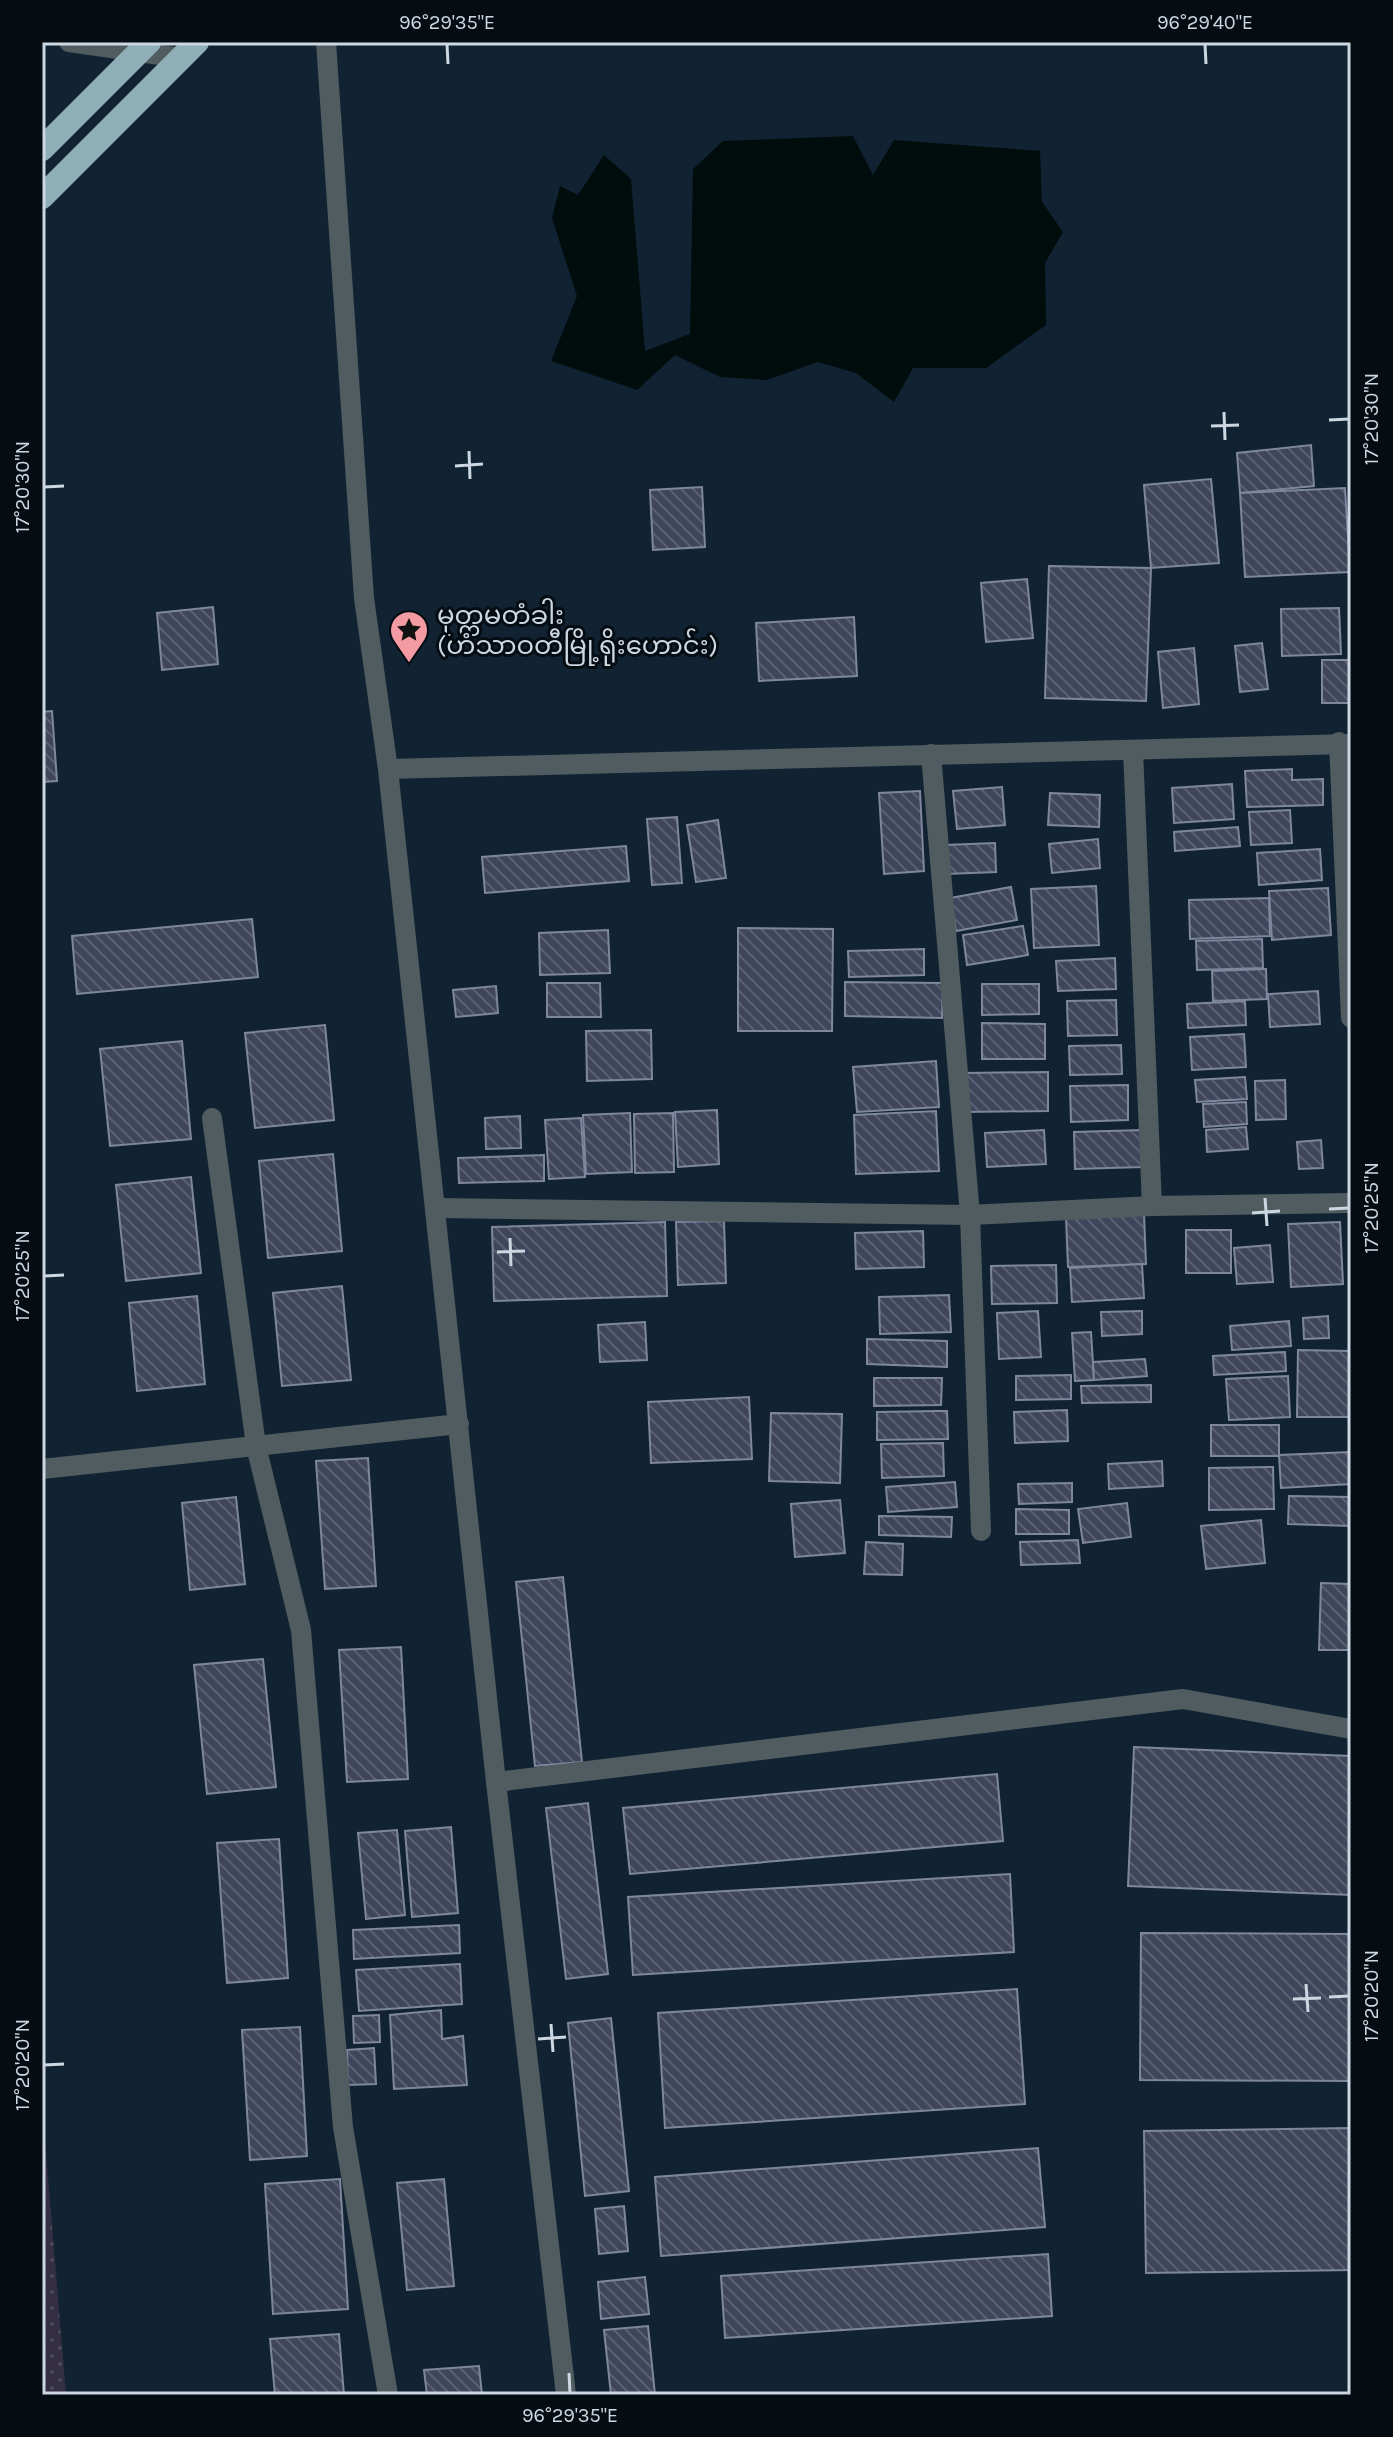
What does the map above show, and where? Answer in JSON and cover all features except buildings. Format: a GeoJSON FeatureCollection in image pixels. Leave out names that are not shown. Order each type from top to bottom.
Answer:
{"type":"FeatureCollection","features":[{"type":"Feature","properties":{"kind":"highway"},"geometry":{"type":"LineString","coordinates":[[42,149],[144,47]]}},
{"type":"Feature","properties":{"kind":"highway"},"geometry":{"type":"LineString","coordinates":[[42,197],[189,50]]}},
{"type":"Feature","properties":{"kind":"street"},"geometry":{"type":"LineString","coordinates":[[69,42],[189,50]]}},
{"type":"Feature","properties":{"kind":"street"},"geometry":{"type":"LineString","coordinates":[[326,42],[364,598],[388,769],[496,1782],[566,2395]]}},
{"type":"Feature","properties":{"kind":"street"},"geometry":{"type":"LineString","coordinates":[[388,769],[1345,743],[1351,1018]]}},
{"type":"Feature","properties":{"kind":"street"},"geometry":{"type":"LineString","coordinates":[[1133,750],[1152,1206]]}},
{"type":"Feature","properties":{"kind":"street"},"geometry":{"type":"LineString","coordinates":[[931,754],[970,1215],[981,1531]]}},
{"type":"Feature","properties":{"kind":"street"},"geometry":{"type":"LineString","coordinates":[[212,1118],[256,1446],[301,1630],[343,2127],[388,2395]]}},
{"type":"Feature","properties":{"kind":"street"},"geometry":{"type":"LineString","coordinates":[[437,1208],[970,1215],[1152,1206],[1351,1203]]}},
{"type":"Feature","properties":{"kind":"street"},"geometry":{"type":"LineString","coordinates":[[42,1469],[459,1424]]}},
{"type":"Feature","properties":{"kind":"street"},"geometry":{"type":"LineString","coordinates":[[496,1782],[1183,1699],[1351,1729]]}},
{"type":"Feature","properties":{"kind":"shaded area"},"geometry":{"type":"Polygon","coordinates":[[[853,136],[873,175],[894,140],[1040,151],[1042,202],[1063,232],[1045,263],[1046,325],[986,368],[913,368],[894,402],[856,373],[818,362],[767,380],[720,377],[675,355],[637,390],[551,361],[577,296],[552,218],[560,186],[578,195],[604,155],[631,179],[645,351],[690,334],[693,169],[723,141],[853,136]]]}},
{"type":"Feature","properties":{"kind":"shaded area"},"geometry":{"type":"Polygon","coordinates":[[[42,2105],[66,2395],[42,2395],[42,2105]]]}},
{"type":"Feature","properties":{"kind":"place","name":"မုတ္တမတံခါး (ဟံသာဝတီမြို့ရိုးဟောင်း)"},"geometry":{"type":"Point","coordinates":[409,664]}}]}
